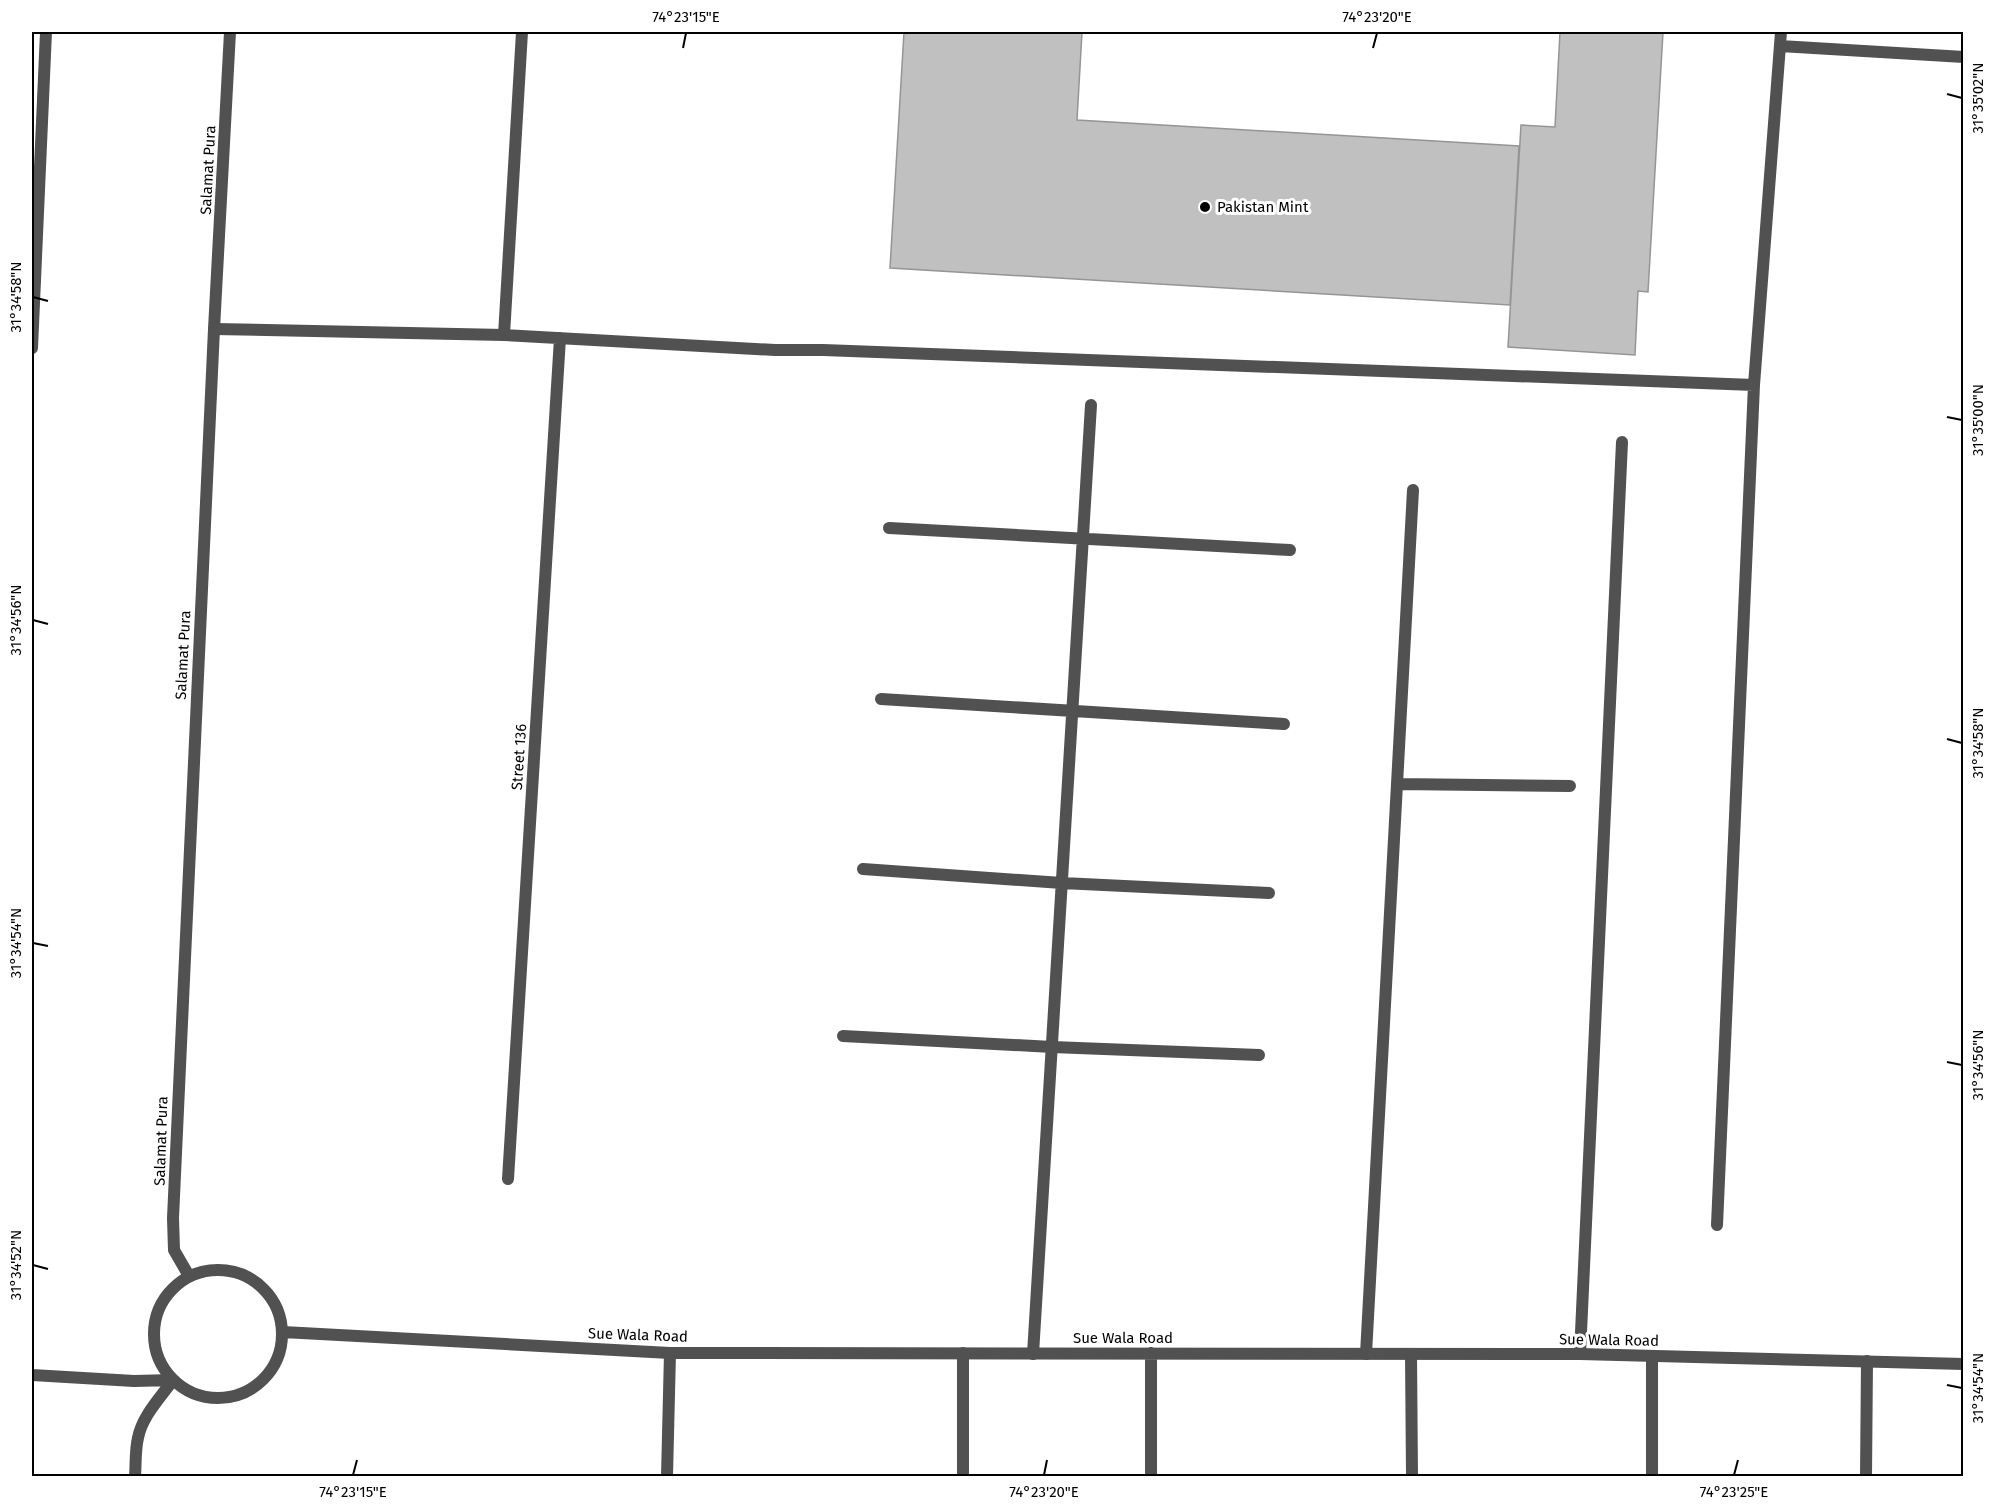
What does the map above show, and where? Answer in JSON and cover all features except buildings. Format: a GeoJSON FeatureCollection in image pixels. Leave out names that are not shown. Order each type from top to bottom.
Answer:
{"type":"FeatureCollection","features":[{"type":"Feature","properties":{"kind":"street"},"geometry":{"type":"LineString","coordinates":[[32,348],[46,32]]}},
{"type":"Feature","properties":{"kind":"street","name":"Salamat Pura"},"geometry":{"type":"LineString","coordinates":[[189,1276],[174,1250],[173,1218],[230,32]]}},
{"type":"Feature","properties":{"kind":"street"},"geometry":{"type":"LineString","coordinates":[[504,334],[522,32]]}},
{"type":"Feature","properties":{"kind":"street"},"geometry":{"type":"LineString","coordinates":[[1718,1225],[1754,385],[1781,32]]}},
{"type":"Feature","properties":{"kind":"street"},"geometry":{"type":"LineString","coordinates":[[1780,46],[1964,57]]}},
{"type":"Feature","properties":{"kind":"street"},"geometry":{"type":"LineString","coordinates":[[214,329],[504,334],[774,350],[1754,385]]}},
{"type":"Feature","properties":{"kind":"street","name":"Street 136"},"geometry":{"type":"LineString","coordinates":[[508,1179],[560,338]]}},
{"type":"Feature","properties":{"kind":"street"},"geometry":{"type":"LineString","coordinates":[[1033,1353],[1091,405]]}},
{"type":"Feature","properties":{"kind":"street"},"geometry":{"type":"LineString","coordinates":[[1580,1354],[1622,442]]}},
{"type":"Feature","properties":{"kind":"street"},"geometry":{"type":"LineString","coordinates":[[1366,1354],[1413,490]]}},
{"type":"Feature","properties":{"kind":"street"},"geometry":{"type":"LineString","coordinates":[[889,528],[1290,550]]}},
{"type":"Feature","properties":{"kind":"street"},"geometry":{"type":"LineString","coordinates":[[881,699],[1072,709],[1284,724]]}},
{"type":"Feature","properties":{"kind":"street"},"geometry":{"type":"LineString","coordinates":[[1397,784],[1570,786]]}},
{"type":"Feature","properties":{"kind":"street"},"geometry":{"type":"LineString","coordinates":[[863,869],[1062,883],[1269,893]]}},
{"type":"Feature","properties":{"kind":"street"},"geometry":{"type":"LineString","coordinates":[[843,1035],[1052,1047],[1258,1055]]}},
{"type":"Feature","properties":{"kind":"street"},"geometry":{"type":"LineString","coordinates":[[219,1270],[243,1275],[264,1288],[277,1309],[283,1332],[279,1357],[265,1378],[244,1393],[219,1398],[195,1393],[173,1380],[159,1358],[154,1333],[159,1307],[174,1287],[189,1276],[219,1270]]}},
{"type":"Feature","properties":{"kind":"street","name":"Sue Wala Road"},"geometry":{"type":"LineString","coordinates":[[283,1332],[670,1353],[1580,1354],[1964,1364]]}},
{"type":"Feature","properties":{"kind":"street"},"geometry":{"type":"LineString","coordinates":[[667,1476],[670,1353]]}},
{"type":"Feature","properties":{"kind":"street"},"geometry":{"type":"LineString","coordinates":[[963,1353],[963,1476]]}},
{"type":"Feature","properties":{"kind":"street"},"geometry":{"type":"LineString","coordinates":[[1151,1353],[1151,1476]]}},
{"type":"Feature","properties":{"kind":"street"},"geometry":{"type":"LineString","coordinates":[[1411,1354],[1412,1476]]}},
{"type":"Feature","properties":{"kind":"street"},"geometry":{"type":"LineString","coordinates":[[1652,1356],[1652,1476]]}},
{"type":"Feature","properties":{"kind":"street"},"geometry":{"type":"LineString","coordinates":[[1866,1476],[1867,1361]]}},
{"type":"Feature","properties":{"kind":"street"},"geometry":{"type":"LineString","coordinates":[[32,1375],[134,1381],[173,1380]]}},
{"type":"Feature","properties":{"kind":"street"},"geometry":{"type":"LineString","coordinates":[[135,1476],[138,1437],[144,1422],[173,1380]]}},
{"type":"Feature","properties":{"kind":"place","name":"Pakistan Mint"},"geometry":{"type":"Point","coordinates":[1205,207]}}]}
